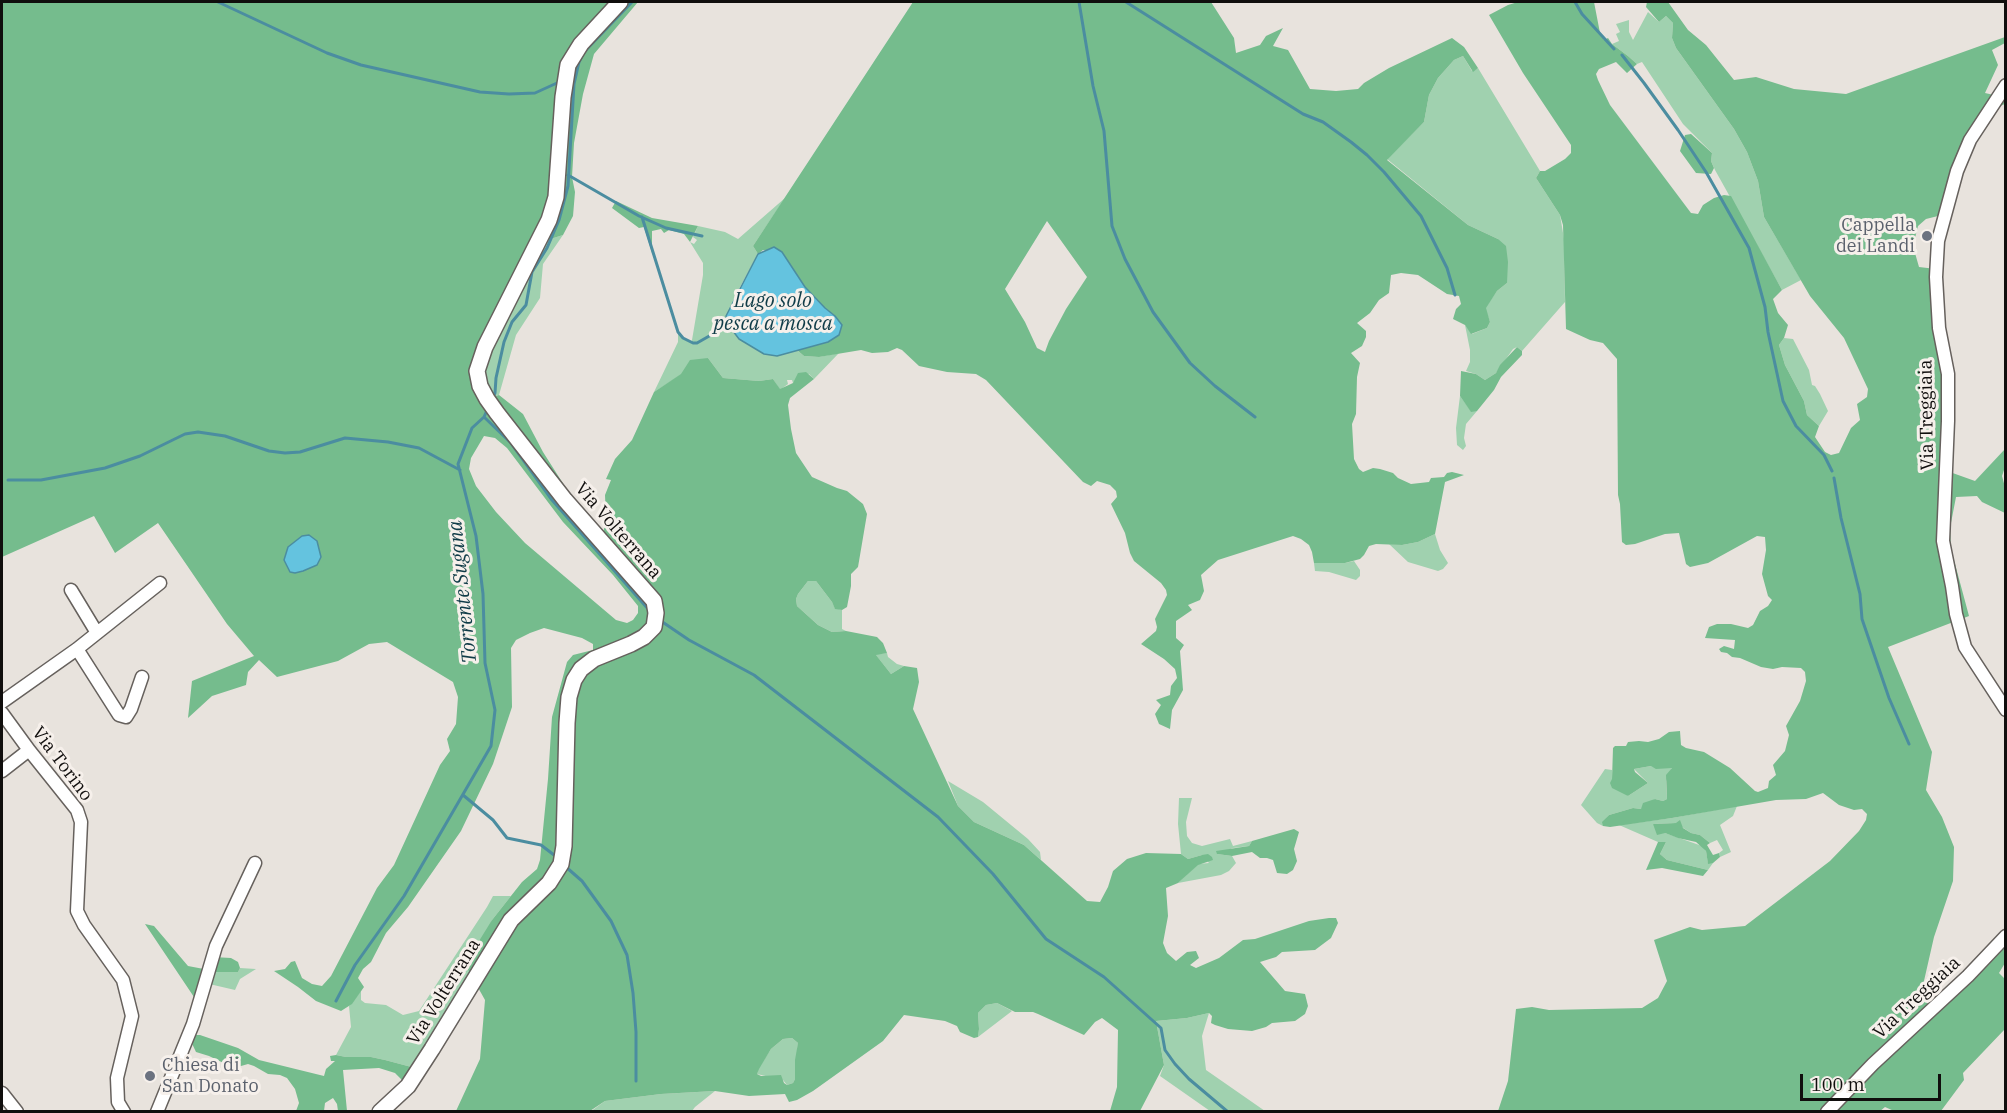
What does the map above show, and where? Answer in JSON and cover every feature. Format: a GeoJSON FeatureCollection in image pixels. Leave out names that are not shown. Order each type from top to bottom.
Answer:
{"type":"FeatureCollection","features":[{"type":"Feature","properties":{"kind":"main road","name":"Via Volterrana"},"geometry":{"type":"LineString","coordinates":[[380,1112],[408,1086],[511,920],[549,883],[561,864],[564,846],[567,723],[569,697],[574,680],[581,669],[594,659],[631,645],[654,627],[656,617],[654,601],[565,500],[486,399],[477,371],[485,347],[549,220],[556,197],[563,97],[568,65],[581,44],[620,2]]}},
{"type":"Feature","properties":{"kind":"street","name":"Via Treggiaia"},"geometry":{"type":"LineString","coordinates":[[2006,85],[1970,140],[1957,171],[1938,242],[1936,266],[1939,328],[1948,374],[1948,441],[1943,541],[1956,614],[1965,647],[2006,710]]}},
{"type":"Feature","properties":{"kind":"street"},"geometry":{"type":"LineString","coordinates":[[2,702],[77,649],[160,584]]}},
{"type":"Feature","properties":{"kind":"street"},"geometry":{"type":"LineString","coordinates":[[71,590],[97,633]]}},
{"type":"Feature","properties":{"kind":"street"},"geometry":{"type":"LineString","coordinates":[[77,649],[119,715],[126,717],[131,709],[142,677]]}},
{"type":"Feature","properties":{"kind":"street","name":"Via Torino"},"geometry":{"type":"LineString","coordinates":[[2,713],[77,810],[81,822],[77,911],[84,925],[123,980],[132,1016],[117,1078],[118,1102],[124,1112]]}},
{"type":"Feature","properties":{"kind":"street"},"geometry":{"type":"LineString","coordinates":[[2,771],[29,750]]}},
{"type":"Feature","properties":{"kind":"street"},"geometry":{"type":"LineString","coordinates":[[157,1112],[193,1024],[216,946],[255,863]]}},
{"type":"Feature","properties":{"kind":"street","name":"Via Treggiaia"},"geometry":{"type":"LineString","coordinates":[[1827,1112],[1874,1064],[1968,976],[2006,936]]}},
{"type":"Feature","properties":{"kind":"street"},"geometry":{"type":"LineString","coordinates":[[2,1093],[17,1112]]}},
{"type":"Feature","properties":{"kind":"green space"},"geometry":{"type":"Polygon","coordinates":[[[2,2],[638,2],[594,54],[583,94],[574,143],[573,216],[563,235],[538,243],[477,371],[487,399],[499,395],[523,414],[543,452],[585,518],[603,534],[606,519],[605,495],[611,480],[606,479],[615,459],[632,440],[654,392],[681,374],[690,360],[708,358],[723,378],[759,381],[773,379],[780,389],[793,383],[798,373],[806,372],[814,379],[790,398],[788,405],[796,453],[812,477],[847,491],[863,504],[867,514],[858,567],[851,574],[847,607],[842,610],[835,609],[816,581],[808,581],[798,594],[797,606],[818,625],[832,632],[846,631],[877,637],[883,643],[887,653],[876,655],[891,674],[904,666],[917,668],[919,682],[913,709],[958,806],[974,822],[1024,845],[1087,901],[1100,902],[1113,871],[1127,859],[1146,853],[1181,854],[1188,859],[1208,854],[1213,860],[1198,865],[1178,883],[1166,888],[1168,916],[1163,943],[1167,953],[1176,961],[1187,952],[1196,951],[1199,958],[1190,965],[1196,968],[1219,958],[1243,940],[1255,939],[1309,921],[1336,918],[1338,923],[1331,938],[1315,950],[1282,952],[1276,957],[1260,962],[1285,991],[1305,994],[1308,1006],[1305,1014],[1295,1021],[1272,1023],[1252,1031],[1228,1029],[1215,1025],[1211,1023],[1212,1016],[1209,1013],[1156,1021],[1164,1065],[1140,1111],[1110,1111],[1117,1087],[1118,1030],[1102,1018],[1095,1022],[1084,1035],[1033,1012],[1015,1012],[997,1003],[986,1005],[978,1013],[978,1037],[974,1038],[960,1032],[957,1026],[945,1021],[904,1015],[883,1041],[813,1091],[789,1102],[785,1094],[749,1096],[715,1091],[661,1094],[605,1101],[590,1111],[456,1111],[480,1059],[485,1000],[466,966],[492,920],[522,882],[537,869],[540,860],[548,779],[552,717],[567,662],[573,655],[593,650],[593,644],[582,638],[544,628],[516,640],[511,648],[512,707],[493,764],[461,831],[408,907],[386,933],[371,962],[363,969],[358,978],[364,987],[352,1004],[341,1011],[316,1001],[274,971],[285,969],[295,961],[302,978],[312,984],[322,986],[331,976],[377,888],[394,865],[440,765],[450,751],[447,739],[456,724],[458,697],[453,682],[387,642],[369,644],[338,661],[277,677],[259,660],[248,672],[246,685],[212,696],[188,718],[192,681],[254,656],[227,624],[158,523],[115,553],[94,516],[2,557],[2,2]],[[484,436],[471,458],[469,469],[476,486],[496,512],[525,543],[616,620],[627,623],[633,620],[638,613],[638,606],[613,575],[563,522],[507,448],[495,438],[484,436]],[[792,1038],[783,1039],[771,1049],[757,1074],[761,1076],[781,1075],[787,1085],[793,1083],[798,1043],[792,1038]]]}},
{"type":"Feature","properties":{"kind":"green space"},"geometry":{"type":"Polygon","coordinates":[[[913,2],[1211,2],[1234,38],[1236,53],[1260,45],[1266,36],[1283,28],[1273,46],[1288,50],[1310,89],[1336,91],[1358,89],[1389,68],[1452,38],[1464,47],[1478,68],[1473,72],[1463,56],[1454,60],[1438,78],[1429,95],[1424,122],[1387,160],[1468,225],[1498,239],[1506,246],[1508,262],[1507,283],[1497,291],[1486,308],[1490,322],[1487,328],[1471,334],[1465,325],[1453,319],[1456,309],[1461,304],[1459,296],[1447,294],[1418,275],[1401,273],[1391,275],[1389,293],[1357,323],[1366,331],[1366,337],[1362,346],[1351,353],[1360,363],[1357,377],[1356,414],[1352,424],[1354,459],[1363,472],[1373,468],[1380,469],[1393,473],[1411,484],[1429,482],[1431,478],[1444,477],[1447,473],[1452,472],[1464,475],[1445,482],[1435,534],[1418,542],[1402,545],[1369,546],[1360,559],[1345,563],[1314,563],[1309,545],[1293,536],[1218,560],[1201,575],[1204,591],[1200,600],[1188,605],[1192,610],[1176,621],[1176,638],[1184,645],[1180,651],[1183,690],[1172,710],[1170,729],[1159,724],[1155,714],[1161,705],[1156,700],[1170,695],[1171,686],[1177,678],[1175,669],[1141,644],[1156,631],[1155,619],[1167,595],[1166,590],[1161,583],[1134,561],[1125,533],[1111,504],[1117,497],[1116,491],[1110,485],[1097,481],[1091,486],[1083,482],[986,380],[976,374],[947,372],[919,366],[897,348],[888,352],[872,353],[861,350],[819,357],[804,356],[797,350],[828,342],[835,316],[805,287],[782,252],[763,250],[758,254],[753,246],[913,2]],[[1047,221],[1005,289],[1025,322],[1037,348],[1045,352],[1066,309],[1087,277],[1047,221]]]}},
{"type":"Feature","properties":{"kind":"green space"},"geometry":{"type":"Polygon","coordinates":[[[1518,2],[1594,2],[1600,33],[1604,40],[1608,38],[1637,64],[1627,73],[1616,62],[1599,69],[1596,74],[1610,105],[1691,213],[1698,214],[1703,205],[1714,198],[1724,195],[1731,196],[1782,290],[1773,299],[1778,313],[1788,325],[1779,345],[1785,365],[1804,401],[1807,415],[1819,426],[1815,437],[1825,452],[1831,455],[1839,453],[1851,428],[1860,420],[1857,404],[1867,397],[1868,389],[1844,338],[1810,296],[1764,217],[1758,181],[1747,152],[1734,129],[1676,48],[1672,38],[1673,23],[1666,16],[1659,22],[1646,7],[1647,2],[1668,2],[1688,30],[1706,45],[1734,80],[1756,77],[1794,89],[1846,94],[2005,37],[2005,43],[1992,50],[1998,65],[1985,93],[1998,96],[2005,85],[2005,104],[1989,110],[1970,140],[1946,214],[1926,219],[1918,226],[1913,246],[1919,267],[1936,269],[1948,374],[1947,471],[1975,481],[2005,449],[2005,467],[2002,476],[2005,487],[2005,513],[1982,502],[1977,496],[1956,497],[1950,528],[1951,549],[1969,616],[1888,647],[1932,752],[1926,790],[1942,817],[1954,847],[1953,881],[1934,937],[1921,994],[1932,1010],[2005,936],[2005,963],[1999,973],[2005,979],[2005,1029],[1963,1073],[1964,1080],[1941,1111],[1894,1111],[1885,1107],[1879,1112],[1498,1111],[1508,1081],[1516,1009],[1532,1007],[1549,1010],[1642,1008],[1658,998],[1667,981],[1654,940],[1690,927],[1702,930],[1745,926],[1830,861],[1859,831],[1867,814],[1862,809],[1854,810],[1839,805],[1823,793],[1806,799],[1776,800],[1672,818],[1603,826],[1602,822],[1609,815],[1633,808],[1641,809],[1643,803],[1655,799],[1663,801],[1667,799],[1666,775],[1672,768],[1656,769],[1651,766],[1634,769],[1648,783],[1628,796],[1612,788],[1610,783],[1615,746],[1626,746],[1628,742],[1648,742],[1659,739],[1669,732],[1680,731],[1681,745],[1704,752],[1730,768],[1755,791],[1768,788],[1769,781],[1776,775],[1773,765],[1785,751],[1789,735],[1786,726],[1800,701],[1806,681],[1805,672],[1801,668],[1761,667],[1721,652],[1719,649],[1724,646],[1734,649],[1735,640],[1705,638],[1709,627],[1717,624],[1748,628],[1753,625],[1760,611],[1772,600],[1768,596],[1762,574],[1766,550],[1765,537],[1757,536],[1708,563],[1690,567],[1686,564],[1679,533],[1665,534],[1635,544],[1626,545],[1622,542],[1618,495],[1617,359],[1603,343],[1566,329],[1563,225],[1560,215],[1536,178],[1540,171],[1545,171],[1565,159],[1571,153],[1571,145],[1523,73],[1489,15],[1518,2]]]}},
{"type":"Feature","properties":{"kind":"green space"},"geometry":{"type":"Polygon","coordinates":[[[1648,12],[1659,22],[1666,16],[1673,23],[1672,38],[1676,48],[1734,129],[1747,152],[1758,181],[1764,217],[1801,280],[1782,290],[1715,170],[1711,161],[1712,153],[1683,124],[1642,62],[1637,64],[1612,44],[1619,41],[1616,34],[1620,32],[1616,24],[1629,20],[1629,32],[1633,40],[1648,12]]]}},
{"type":"Feature","properties":{"kind":"green space"},"geometry":{"type":"Polygon","coordinates":[[[1463,56],[1472,71],[1478,68],[1540,171],[1536,178],[1560,215],[1564,239],[1565,302],[1522,351],[1517,347],[1513,349],[1496,373],[1485,380],[1466,371],[1470,362],[1470,350],[1465,325],[1472,334],[1487,328],[1490,322],[1485,308],[1497,291],[1507,283],[1498,239],[1468,225],[1387,159],[1424,122],[1429,95],[1438,78],[1454,60],[1463,56]]]}},
{"type":"Feature","properties":{"kind":"green space"},"geometry":{"type":"Polygon","coordinates":[[[1691,134],[1712,153],[1711,161],[1714,168],[1711,174],[1696,173],[1680,151],[1685,135],[1691,134]]]}},
{"type":"Feature","properties":{"kind":"green space"},"geometry":{"type":"Polygon","coordinates":[[[785,198],[753,246],[758,254],[739,289],[789,352],[797,350],[804,356],[819,357],[839,353],[814,379],[809,374],[793,383],[792,380],[787,380],[788,384],[780,390],[773,379],[759,381],[723,378],[708,358],[654,392],[678,342],[678,332],[687,341],[692,340],[703,275],[703,263],[690,242],[694,244],[697,240],[693,237],[698,226],[725,232],[738,239],[785,198]]]}},
{"type":"Feature","properties":{"kind":"green space"},"geometry":{"type":"Polygon","coordinates":[[[616,201],[652,218],[698,226],[690,242],[684,234],[669,230],[664,233],[661,229],[652,231],[652,253],[644,227],[639,228],[612,208],[616,201]]]}},
{"type":"Feature","properties":{"kind":"green space"},"geometry":{"type":"Polygon","coordinates":[[[563,235],[543,264],[540,298],[516,335],[499,395],[487,399],[480,386],[485,347],[538,243],[563,235]]]}},
{"type":"Feature","properties":{"kind":"green space"},"geometry":{"type":"Polygon","coordinates":[[[1784,338],[1793,339],[1809,370],[1812,385],[1820,394],[1828,411],[1819,426],[1807,415],[1804,401],[1785,365],[1779,345],[1784,338]]]}},
{"type":"Feature","properties":{"kind":"green space"},"geometry":{"type":"Polygon","coordinates":[[[1517,347],[1522,351],[1522,355],[1501,377],[1477,411],[1471,412],[1460,396],[1461,371],[1476,374],[1485,380],[1496,373],[1500,365],[1517,347]]]}},
{"type":"Feature","properties":{"kind":"green space"},"geometry":{"type":"Polygon","coordinates":[[[1460,396],[1471,411],[1477,411],[1466,424],[1464,438],[1466,446],[1463,450],[1457,445],[1456,428],[1460,396]]]}},
{"type":"Feature","properties":{"kind":"green space"},"geometry":{"type":"Polygon","coordinates":[[[1435,534],[1440,550],[1448,563],[1438,571],[1408,562],[1389,544],[1402,545],[1418,542],[1435,534]]]}},
{"type":"Feature","properties":{"kind":"green space"},"geometry":{"type":"Polygon","coordinates":[[[1354,561],[1360,570],[1360,576],[1356,580],[1329,572],[1315,571],[1314,563],[1354,561]]]}},
{"type":"Feature","properties":{"kind":"green space"},"geometry":{"type":"Polygon","coordinates":[[[808,581],[816,581],[835,608],[842,610],[842,629],[846,631],[832,632],[818,625],[797,606],[798,594],[808,581]]]}},
{"type":"Feature","properties":{"kind":"green space"},"geometry":{"type":"Polygon","coordinates":[[[887,653],[888,657],[897,664],[904,666],[891,674],[875,654],[887,653]]]}},
{"type":"Feature","properties":{"kind":"green space"},"geometry":{"type":"Polygon","coordinates":[[[1651,766],[1672,768],[1666,781],[1667,799],[1663,801],[1655,799],[1641,809],[1633,808],[1609,815],[1603,822],[1603,826],[1597,823],[1581,805],[1605,769],[1612,770],[1612,779],[1628,796],[1648,783],[1634,769],[1651,766]]]}},
{"type":"Feature","properties":{"kind":"green space"},"geometry":{"type":"Polygon","coordinates":[[[948,781],[983,802],[1028,839],[1040,852],[1041,860],[1024,845],[974,822],[958,806],[948,781]]]}},
{"type":"Feature","properties":{"kind":"green space"},"geometry":{"type":"Polygon","coordinates":[[[1179,798],[1192,798],[1186,822],[1187,836],[1192,843],[1202,846],[1230,839],[1233,846],[1252,841],[1249,846],[1233,848],[1217,854],[1232,856],[1236,863],[1229,871],[1221,875],[1178,883],[1198,864],[1209,863],[1202,855],[1188,859],[1181,854],[1178,824],[1179,798]]]}},
{"type":"Feature","properties":{"kind":"green space"},"geometry":{"type":"Polygon","coordinates":[[[1737,806],[1733,816],[1720,825],[1731,852],[1720,857],[1719,853],[1723,850],[1717,840],[1710,843],[1700,835],[1691,833],[1676,823],[1653,824],[1661,833],[1702,846],[1706,851],[1708,863],[1713,863],[1708,870],[1667,860],[1660,854],[1666,842],[1658,842],[1619,825],[1672,818],[1737,806]]]}},
{"type":"Feature","properties":{"kind":"green space"},"geometry":{"type":"Polygon","coordinates":[[[1680,820],[1683,828],[1700,835],[1710,843],[1707,845],[1713,855],[1719,853],[1720,857],[1708,864],[1706,851],[1696,842],[1665,833],[1657,835],[1653,824],[1676,823],[1680,820]]]}},
{"type":"Feature","properties":{"kind":"green space"},"geometry":{"type":"Polygon","coordinates":[[[1294,829],[1299,832],[1294,849],[1297,861],[1293,870],[1287,874],[1277,873],[1273,860],[1260,858],[1252,852],[1232,856],[1217,854],[1216,851],[1249,846],[1252,841],[1294,829]]]}},
{"type":"Feature","properties":{"kind":"green space"},"geometry":{"type":"Polygon","coordinates":[[[1658,842],[1666,842],[1660,854],[1667,860],[1708,870],[1703,876],[1662,868],[1646,870],[1658,842]]]}},
{"type":"Feature","properties":{"kind":"green space"},"geometry":{"type":"Polygon","coordinates":[[[493,896],[511,896],[492,920],[475,981],[419,1069],[371,1057],[336,1055],[351,1027],[349,1006],[361,991],[361,1000],[365,1003],[386,1005],[403,1015],[419,1011],[493,896]]]}},
{"type":"Feature","properties":{"kind":"green space"},"geometry":{"type":"Polygon","coordinates":[[[145,924],[154,926],[188,966],[209,970],[213,957],[231,958],[238,962],[240,968],[238,972],[214,972],[196,1000],[145,924]]]}},
{"type":"Feature","properties":{"kind":"green space"},"geometry":{"type":"Polygon","coordinates":[[[240,968],[256,969],[240,979],[235,990],[205,983],[214,972],[238,972],[240,968]]]}},
{"type":"Feature","properties":{"kind":"green space"},"geometry":{"type":"Polygon","coordinates":[[[997,1003],[1012,1011],[978,1037],[978,1013],[986,1005],[997,1003]]]}},
{"type":"Feature","properties":{"kind":"green space"},"geometry":{"type":"Polygon","coordinates":[[[1209,1013],[1202,1036],[1206,1070],[1265,1111],[1210,1111],[1160,1076],[1164,1065],[1156,1021],[1209,1013]]]}},
{"type":"Feature","properties":{"kind":"green space"},"geometry":{"type":"Polygon","coordinates":[[[188,1035],[200,1035],[238,1048],[259,1060],[324,1076],[326,1069],[335,1061],[331,1061],[330,1056],[336,1055],[371,1057],[419,1069],[408,1086],[395,1073],[379,1068],[343,1070],[347,1111],[338,1111],[333,1098],[325,1103],[324,1111],[296,1111],[299,1103],[295,1089],[287,1078],[268,1074],[248,1064],[234,1068],[196,1052],[188,1035]]]}},
{"type":"Feature","properties":{"kind":"green space"},"geometry":{"type":"Polygon","coordinates":[[[792,1038],[798,1043],[793,1083],[787,1085],[783,1080],[757,1074],[771,1049],[783,1039],[792,1038]]]}},
{"type":"Feature","properties":{"kind":"green space"},"geometry":{"type":"Polygon","coordinates":[[[715,1091],[692,1111],[590,1112],[605,1101],[661,1094],[715,1091]]]}},
{"type":"Feature","properties":{"kind":"water","name":"Lago solo pesca a mosca"},"geometry":{"type":"Polygon","coordinates":[[[774,247],[782,252],[805,287],[842,325],[839,335],[828,342],[777,356],[764,354],[739,339],[727,323],[726,316],[758,254],[774,247]]]}},
{"type":"Feature","properties":{"kind":"water"},"geometry":{"type":"Polygon","coordinates":[[[309,535],[317,541],[321,557],[317,565],[303,571],[290,572],[284,560],[288,547],[302,536],[309,535]]]}},
{"type":"Feature","properties":{"kind":"waterway"},"geometry":{"type":"LineString","coordinates":[[218,2],[327,53],[361,65],[480,92],[535,93],[557,83]]}},
{"type":"Feature","properties":{"kind":"waterway","name":"Torrente Sugana"},"geometry":{"type":"LineString","coordinates":[[492,399],[504,342],[512,322],[526,305],[532,272],[547,248],[559,220],[568,186],[574,84],[579,62],[584,52],[632,2]]}},
{"type":"Feature","properties":{"kind":"waterway"},"geometry":{"type":"LineString","coordinates":[[1079,2],[1093,86],[1104,131],[1112,226],[1125,259],[1153,312],[1190,363],[1255,417]]}},
{"type":"Feature","properties":{"kind":"waterway"},"geometry":{"type":"LineString","coordinates":[[1126,2],[1303,114],[1323,122],[1367,155],[1421,216],[1447,268],[1455,295]]}},
{"type":"Feature","properties":{"kind":"waterway"},"geometry":{"type":"LineString","coordinates":[[1575,2],[1582,14],[1614,49]]}},
{"type":"Feature","properties":{"kind":"waterway"},"geometry":{"type":"LineString","coordinates":[[1622,55],[1706,172],[1749,248],[1765,307],[1783,401],[1796,426],[1824,455],[1832,471]]}},
{"type":"Feature","properties":{"kind":"waterway"},"geometry":{"type":"LineString","coordinates":[[568,175],[639,216],[666,228],[702,236]]}},
{"type":"Feature","properties":{"kind":"waterway"},"geometry":{"type":"LineString","coordinates":[[642,217],[678,332],[683,338],[693,343],[711,335]]}},
{"type":"Feature","properties":{"kind":"waterway","name":"Torrente Sugana"},"geometry":{"type":"LineString","coordinates":[[336,1001],[355,965],[404,896],[491,746],[495,710],[485,663],[483,594],[476,536],[458,464],[472,428],[484,417],[488,408]]}},
{"type":"Feature","properties":{"kind":"waterway"},"geometry":{"type":"LineString","coordinates":[[484,417],[511,443],[552,500],[649,610]]}},
{"type":"Feature","properties":{"kind":"waterway"},"geometry":{"type":"LineString","coordinates":[[8,480],[41,480],[105,468],[140,456],[185,434],[198,432],[225,436],[269,451],[285,453],[300,452],[345,438],[388,442],[419,448],[460,470]]}},
{"type":"Feature","properties":{"kind":"waterway"},"geometry":{"type":"LineString","coordinates":[[1834,478],[1841,518],[1860,594],[1862,619],[1889,698],[1909,744]]}},
{"type":"Feature","properties":{"kind":"waterway"},"geometry":{"type":"LineString","coordinates":[[661,621],[689,640],[754,675],[938,817],[993,874],[1046,939],[1104,977],[1161,1028],[1165,1050],[1175,1064],[1228,1112]]}},
{"type":"Feature","properties":{"kind":"waterway"},"geometry":{"type":"LineString","coordinates":[[463,795],[493,820],[507,838],[541,845],[554,855]]}},
{"type":"Feature","properties":{"kind":"waterway"},"geometry":{"type":"LineString","coordinates":[[566,867],[582,881],[611,921],[627,955],[636,1032],[636,1081]]}},
{"type":"Feature","properties":{"kind":"place","name":"Cappella dei Landi"},"geometry":{"type":"Point","coordinates":[1927,236]}},
{"type":"Feature","properties":{"kind":"place","name":"Chiesa di San Donato"},"geometry":{"type":"Point","coordinates":[150,1076]}}]}
